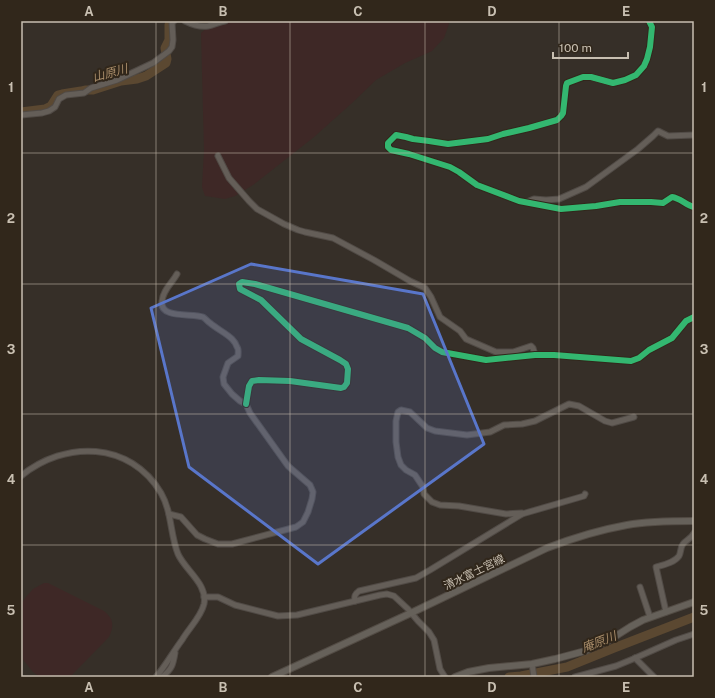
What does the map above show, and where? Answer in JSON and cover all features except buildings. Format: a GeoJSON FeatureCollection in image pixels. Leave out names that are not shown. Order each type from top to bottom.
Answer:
{"type":"FeatureCollection","features":[{"type":"Feature","properties":{"kind":"main road","name":"清水富士宮線"},"geometry":{"type":"LineString","coordinates":[[272,677],[547,548],[606,529],[627,525],[647,522],[694,521]]}},
{"type":"Feature","properties":{"kind":"main road"},"geometry":{"type":"LineString","coordinates":[[455,677],[468,672],[489,668],[532,664],[585,651],[608,641],[630,626],[650,617],[694,602]]}},
{"type":"Feature","properties":{"kind":"street"},"geometry":{"type":"LineString","coordinates":[[21,115],[49,111],[54,107],[59,99],[66,95],[84,93],[90,88],[117,80],[153,63],[169,52],[172,47],[172,23],[174,21]]}},
{"type":"Feature","properties":{"kind":"street"},"geometry":{"type":"LineString","coordinates":[[185,21],[191,24],[208,26],[217,22],[225,21]]}},
{"type":"Feature","properties":{"kind":"street"},"geometry":{"type":"LineString","coordinates":[[649,21],[652,27],[650,47],[644,66],[636,75],[625,80],[613,82],[591,77],[567,83],[562,113],[557,120],[488,139],[448,144],[396,135],[388,143],[388,147],[391,150],[450,167],[477,185],[519,201],[561,209],[620,202],[664,203],[672,197],[694,207]]}},
{"type":"Feature","properties":{"kind":"street"},"geometry":{"type":"LineString","coordinates":[[526,202],[534,198],[546,200],[559,199],[586,187],[638,149],[658,131],[668,136],[694,136]]}},
{"type":"Feature","properties":{"kind":"street"},"geometry":{"type":"LineString","coordinates":[[218,156],[229,178],[257,209],[298,230],[333,238],[425,288],[440,317],[460,331],[466,339],[496,352],[513,352],[531,346],[535,355]]}},
{"type":"Feature","properties":{"kind":"street"},"geometry":{"type":"LineString","coordinates":[[177,274],[174,280],[164,291],[161,302],[162,307],[166,311],[177,315],[199,316],[204,318],[218,330],[231,338],[238,347],[238,356],[228,363],[223,377],[224,384],[232,394],[246,404]]}},
{"type":"Feature","properties":{"kind":"street"},"geometry":{"type":"LineString","coordinates":[[169,514],[181,516],[197,535],[205,539],[218,544],[232,544],[296,527],[303,522],[308,512],[313,492],[310,485],[288,466],[250,413],[246,404],[249,386],[252,381],[259,380],[290,381],[341,388],[347,383],[348,369],[346,364],[340,360],[301,339],[261,300],[240,289],[239,284],[242,282],[255,284],[408,328],[425,338],[435,348],[442,352],[486,360],[535,355],[631,361],[639,358],[672,338],[686,321],[694,317]]}},
{"type":"Feature","properties":{"kind":"street"},"geometry":{"type":"LineString","coordinates":[[522,514],[506,514],[459,506],[440,505],[432,502],[424,494],[423,487],[414,475],[401,465],[398,457],[396,442],[396,421],[398,412],[401,410],[410,412],[427,428],[435,431],[467,435],[490,432],[504,426],[535,421],[569,404],[579,406],[605,421],[612,423],[634,417]]}},
{"type":"Feature","properties":{"kind":"street"},"geometry":{"type":"LineString","coordinates":[[21,476],[36,466],[54,458],[87,451],[100,452],[127,460],[140,468],[146,473],[161,493],[166,503],[178,554],[199,584],[204,597],[204,603],[202,610],[156,677]]}},
{"type":"Feature","properties":{"kind":"street"},"geometry":{"type":"LineString","coordinates":[[356,601],[354,597],[359,591],[416,578],[522,514],[584,496],[585,494]]}},
{"type":"Feature","properties":{"kind":"street"},"geometry":{"type":"LineString","coordinates":[[666,612],[656,567],[674,561],[680,555],[683,544],[693,536]]}},
{"type":"Feature","properties":{"kind":"street"},"geometry":{"type":"LineString","coordinates":[[640,587],[650,617]]}},
{"type":"Feature","properties":{"kind":"street"},"geometry":{"type":"LineString","coordinates":[[204,597],[218,597],[235,605],[278,616],[297,615],[380,595],[387,594],[394,596],[429,632],[434,640],[440,669],[445,677]]}},
{"type":"Feature","properties":{"kind":"street"},"geometry":{"type":"LineString","coordinates":[[575,677],[611,667],[694,634]]}},
{"type":"Feature","properties":{"kind":"street"},"geometry":{"type":"LineString","coordinates":[[162,677],[172,667],[175,650]]}},
{"type":"Feature","properties":{"kind":"street"},"geometry":{"type":"LineString","coordinates":[[635,658],[654,677]]}},
{"type":"Feature","properties":{"kind":"street"},"geometry":{"type":"LineString","coordinates":[[532,664],[534,677]]}},
{"type":"Feature","properties":{"kind":"highlighted area"},"geometry":{"type":"Polygon","coordinates":[[[251,264],[423,294],[484,444],[318,564],[189,467],[151,308],[251,264]]]}},
{"type":"Feature","properties":{"kind":"shaded area"},"geometry":{"type":"Polygon","coordinates":[[[218,21],[448,21],[449,24],[444,38],[432,51],[405,63],[376,80],[314,137],[253,185],[235,196],[225,199],[205,196],[202,187],[204,150],[201,33],[210,25],[218,21]]]}},
{"type":"Feature","properties":{"kind":"shaded area"},"geometry":{"type":"Polygon","coordinates":[[[44,583],[48,583],[104,611],[110,617],[112,623],[112,629],[109,637],[70,677],[40,677],[33,672],[21,657],[21,604],[33,589],[44,583]]]}},
{"type":"Feature","properties":{"kind":"waterway","name":"山原川"},"geometry":{"type":"LineString","coordinates":[[21,112],[45,109],[51,106],[58,95],[93,90],[121,81],[146,76],[166,63],[167,59],[165,48],[169,40],[170,21]]}},
{"type":"Feature","properties":{"kind":"waterway","name":"山原川"},"geometry":{"type":"LineString","coordinates":[[195,21],[210,21]]}},
{"type":"Feature","properties":{"kind":"waterway","name":"庵原川"},"geometry":{"type":"LineString","coordinates":[[509,677],[567,667],[694,617]]}},
{"type":"Feature","properties":{"kind":"cycle path"},"geometry":{"type":"LineString","coordinates":[[649,21],[652,27],[650,47],[644,66],[636,75],[613,83],[591,77],[583,77],[567,83],[563,113],[557,120],[488,139],[448,144],[396,135],[388,143],[388,147],[391,150],[450,167],[477,185],[519,201],[561,209],[620,202],[663,203],[672,197],[694,207]]}},
{"type":"Feature","properties":{"kind":"cycle path"},"geometry":{"type":"LineString","coordinates":[[246,404],[249,386],[252,381],[290,381],[341,388],[347,383],[348,369],[346,364],[340,360],[301,339],[261,300],[240,289],[239,284],[242,282],[255,284],[408,328],[425,338],[435,348],[442,352],[486,360],[535,355],[554,355],[631,361],[639,358],[649,350],[672,338],[686,321],[694,317]]}}]}
